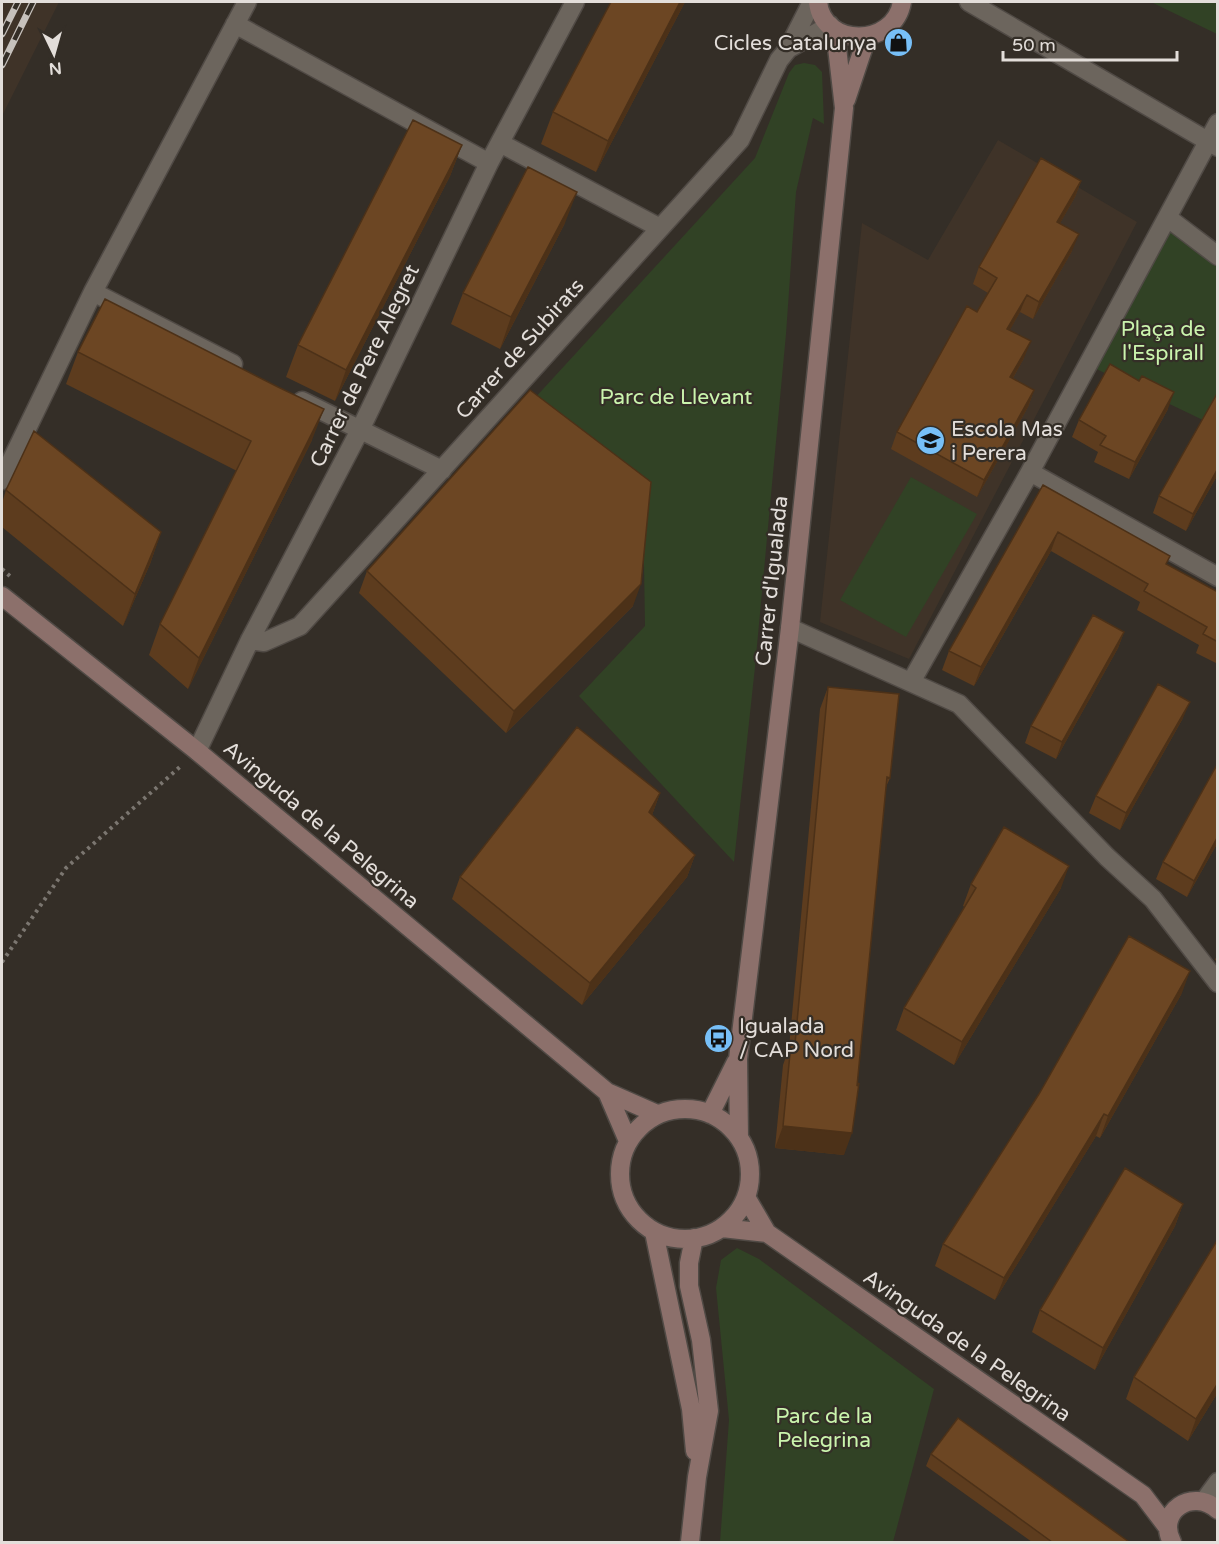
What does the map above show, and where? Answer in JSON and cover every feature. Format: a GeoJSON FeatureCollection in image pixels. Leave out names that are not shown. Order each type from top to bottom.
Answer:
{"type":"FeatureCollection","features":[{"type":"Feature","properties":{"kind":"street"},"geometry":{"type":"LineString","coordinates":[[2,480],[93,292],[247,2]]}},
{"type":"Feature","properties":{"kind":"street","name":"Carrer de Pere Alegret"},"geometry":{"type":"LineString","coordinates":[[197,752],[250,640],[360,430],[489,164],[575,2]]}},
{"type":"Feature","properties":{"kind":"street","name":"Carrer de Subirats"},"geometry":{"type":"LineString","coordinates":[[250,640],[264,642],[300,626],[740,140],[779,60],[788,49],[812,2]]}},
{"type":"Feature","properties":{"kind":"street"},"geometry":{"type":"LineString","coordinates":[[818,2],[825,20],[850,37],[867,37],[881,32],[893,22],[902,2]]}},
{"type":"Feature","properties":{"kind":"street"},"geometry":{"type":"LineString","coordinates":[[969,2],[1213,144]]}},
{"type":"Feature","properties":{"kind":"street"},"geometry":{"type":"LineString","coordinates":[[236,24],[489,164]]}},
{"type":"Feature","properties":{"kind":"street","name":"Carrer de Subirats"},"geometry":{"type":"LineString","coordinates":[[788,49],[833,27]]}},
{"type":"Feature","properties":{"kind":"street","name":"Carrer d'Igualada"},"geometry":{"type":"LineString","coordinates":[[833,27],[844,108]]}},
{"type":"Feature","properties":{"kind":"street","name":"Carrer d'Igualada"},"geometry":{"type":"LineString","coordinates":[[740,1138],[738,1059],[790,628],[844,108],[867,37]]}},
{"type":"Feature","properties":{"kind":"street"},"geometry":{"type":"LineString","coordinates":[[911,682],[1030,472],[1168,218],[1213,144],[1218,123]]}},
{"type":"Feature","properties":{"kind":"street"},"geometry":{"type":"LineString","coordinates":[[500,143],[660,228]]}},
{"type":"Feature","properties":{"kind":"street"},"geometry":{"type":"LineString","coordinates":[[1168,218],[1218,256]]}},
{"type":"Feature","properties":{"kind":"street"},"geometry":{"type":"LineString","coordinates":[[93,292],[253,375]]}},
{"type":"Feature","properties":{"kind":"street"},"geometry":{"type":"LineString","coordinates":[[285,391],[442,470]]}},
{"type":"Feature","properties":{"kind":"street"},"geometry":{"type":"LineString","coordinates":[[1030,472],[1217,574]]}},
{"type":"Feature","properties":{"kind":"street","name":"Avinguda de la Pelegrina"},"geometry":{"type":"LineString","coordinates":[[2,596],[197,752],[607,1092],[657,1114]]}},
{"type":"Feature","properties":{"kind":"street"},"geometry":{"type":"LineString","coordinates":[[790,628],[959,704],[1107,857],[1153,899],[1218,983]]}},
{"type":"Feature","properties":{"kind":"street","name":"Carrer d'Igualada"},"geometry":{"type":"LineString","coordinates":[[710,1113],[738,1059]]}},
{"type":"Feature","properties":{"kind":"street","name":"Avinguda de la Pelegrina"},"geometry":{"type":"LineString","coordinates":[[607,1092],[628,1141]]}},
{"type":"Feature","properties":{"kind":"street"},"geometry":{"type":"LineString","coordinates":[[697,1477],[691,1409],[654,1232],[637,1219],[625,1202],[619,1181],[620,1160],[628,1141],[642,1124],[657,1114],[674,1109],[692,1109],[710,1113],[726,1123],[740,1138],[748,1156],[750,1177],[746,1197],[736,1214],[722,1228]]}},
{"type":"Feature","properties":{"kind":"street","name":"Avinguda de la Pelegrina"},"geometry":{"type":"LineString","coordinates":[[746,1197],[767,1233],[1143,1495],[1180,1505]]}},
{"type":"Feature","properties":{"kind":"street","name":"Avinguda de la Pelegrina"},"geometry":{"type":"LineString","coordinates":[[654,1232],[674,1238],[709,1235],[722,1228],[767,1233]]}},
{"type":"Feature","properties":{"kind":"street"},"geometry":{"type":"LineString","coordinates":[[690,1542],[697,1477],[709,1411],[701,1340],[689,1286],[689,1263],[694,1238]]}},
{"type":"Feature","properties":{"kind":"street"},"geometry":{"type":"LineString","coordinates":[[1211,1505],[1218,1482]]}},
{"type":"Feature","properties":{"kind":"street","name":"Avinguda de la Pelegrina"},"geometry":{"type":"LineString","coordinates":[[1143,1495],[1170,1535]]}},
{"type":"Feature","properties":{"kind":"street","name":"Avinguda de la Pelegrina"},"geometry":{"type":"LineString","coordinates":[[1170,1535],[1173,1512],[1180,1505],[1191,1500],[1211,1505]]}},
{"type":"Feature","properties":{"kind":"path"},"geometry":{"type":"LineString","coordinates":[[2,962],[66,868],[197,752]]}},
{"type":"Feature","properties":{"kind":"shaded area"},"geometry":{"type":"Polygon","coordinates":[[[2,2],[59,2],[2,116],[2,2]]]}},
{"type":"Feature","properties":{"kind":"shaded area","name":"Escola Mas i Perera"},"geometry":{"type":"Polygon","coordinates":[[[998,140],[1137,222],[909,659],[820,622],[862,223],[928,260],[998,140]]]}},
{"type":"Feature","properties":{"kind":"green space"},"geometry":{"type":"Polygon","coordinates":[[[1151,2],[1217,2],[1217,34],[1151,2]]]}},
{"type":"Feature","properties":{"kind":"green space","name":"Parc de Llevant"},"geometry":{"type":"Polygon","coordinates":[[[804,63],[815,65],[822,72],[824,124],[813,118],[796,192],[786,334],[734,862],[579,696],[645,626],[643,504],[522,412],[755,158],[789,73],[795,65],[804,63]]]}},
{"type":"Feature","properties":{"kind":"green space","name":"Plaça de l'Espirall"},"geometry":{"type":"Polygon","coordinates":[[[1168,218],[1217,256],[1217,398],[1205,421],[1088,365],[1168,218]]]}},
{"type":"Feature","properties":{"kind":"green space"},"geometry":{"type":"Polygon","coordinates":[[[911,477],[977,514],[906,637],[840,600],[911,477]]]}},
{"type":"Feature","properties":{"kind":"green space","name":"Parc de la Pelegrina"},"geometry":{"type":"Polygon","coordinates":[[[737,1248],[759,1259],[934,1389],[893,1542],[720,1542],[729,1420],[716,1288],[721,1260],[737,1248]]]}},
{"type":"Feature","properties":{"kind":"building"},"geometry":{"type":"Polygon","coordinates":[[[611,2],[680,2],[608,141],[553,112],[611,2]]]}},
{"type":"Feature","properties":{"kind":"building"},"geometry":{"type":"Polygon","coordinates":[[[413,120],[462,145],[346,370],[298,345],[413,120]]]}},
{"type":"Feature","properties":{"kind":"building"},"geometry":{"type":"Polygon","coordinates":[[[1041,158],[1081,181],[1057,222],[1079,234],[1039,302],[1027,295],[1007,329],[1031,341],[1010,377],[1034,390],[984,480],[897,432],[967,306],[977,312],[997,278],[979,267],[1041,158]]]}},
{"type":"Feature","properties":{"kind":"building"},"geometry":{"type":"Polygon","coordinates":[[[528,167],[577,192],[511,317],[463,293],[528,167]]]}},
{"type":"Feature","properties":{"kind":"building"},"geometry":{"type":"Polygon","coordinates":[[[105,299],[324,409],[199,658],[160,624],[251,441],[78,352],[105,299]]]}},
{"type":"Feature","properties":{"kind":"building"},"geometry":{"type":"Polygon","coordinates":[[[1110,364],[1139,381],[1142,376],[1174,392],[1135,462],[1100,445],[1106,436],[1079,420],[1110,364]]]}},
{"type":"Feature","properties":{"kind":"building"},"geometry":{"type":"Polygon","coordinates":[[[530,390],[651,482],[641,584],[514,711],[367,571],[530,390]]]}},
{"type":"Feature","properties":{"kind":"building"},"geometry":{"type":"Polygon","coordinates":[[[1218,392],[1218,468],[1193,514],[1159,496],[1218,392]]]}},
{"type":"Feature","properties":{"kind":"building"},"geometry":{"type":"Polygon","coordinates":[[[34,431],[161,532],[135,594],[6,490],[34,431]]]}},
{"type":"Feature","properties":{"kind":"building"},"geometry":{"type":"Polygon","coordinates":[[[1043,485],[1170,556],[1166,564],[1218,592],[1218,642],[1203,634],[1207,627],[1144,591],[1148,584],[1058,532],[981,667],[949,651],[1043,485]]]}},
{"type":"Feature","properties":{"kind":"building"},"geometry":{"type":"Polygon","coordinates":[[[1093,615],[1124,632],[1062,742],[1031,726],[1093,615]]]}},
{"type":"Feature","properties":{"kind":"building"},"geometry":{"type":"Polygon","coordinates":[[[1158,684],[1190,702],[1126,813],[1096,796],[1158,684]]]}},
{"type":"Feature","properties":{"kind":"building"},"geometry":{"type":"Polygon","coordinates":[[[828,687],[899,694],[890,778],[887,777],[857,1086],[859,1083],[852,1133],[783,1126],[791,1043],[795,1044],[828,687]]]}},
{"type":"Feature","properties":{"kind":"building"},"geometry":{"type":"Polygon","coordinates":[[[577,727],[660,793],[649,812],[695,855],[590,983],[460,877],[577,727]]]}},
{"type":"Feature","properties":{"kind":"building"},"geometry":{"type":"Polygon","coordinates":[[[1218,763],[1218,836],[1194,881],[1163,862],[1218,763]]]}},
{"type":"Feature","properties":{"kind":"building"},"geometry":{"type":"Polygon","coordinates":[[[1004,827],[1069,866],[962,1042],[904,1008],[976,888],[971,884],[1004,827]]]}},
{"type":"Feature","properties":{"kind":"building"},"geometry":{"type":"Polygon","coordinates":[[[1129,936],[1190,971],[1108,1116],[1104,1114],[1004,1278],[943,1244],[1039,1094],[1129,936]]]}},
{"type":"Feature","properties":{"kind":"building"},"geometry":{"type":"Polygon","coordinates":[[[1125,1168],[1183,1204],[1103,1348],[1040,1310],[1125,1168]]]}},
{"type":"Feature","properties":{"kind":"building"},"geometry":{"type":"Polygon","coordinates":[[[1218,1239],[1218,1383],[1196,1419],[1134,1377],[1218,1239]]]}},
{"type":"Feature","properties":{"kind":"building"},"geometry":{"type":"Polygon","coordinates":[[[958,1418],[1129,1542],[1052,1542],[931,1454],[958,1418]]]}},
{"type":"Feature","properties":{"kind":"railway"},"geometry":{"type":"LineString","coordinates":[[2,34],[18,2]]}},
{"type":"Feature","properties":{"kind":"railway"},"geometry":{"type":"LineString","coordinates":[[2,65],[33,2]]}},
{"type":"Feature","properties":{"kind":"place","name":"Cicles Catalunya"},"geometry":{"type":"Point","coordinates":[898,43]}},
{"type":"Feature","properties":{"kind":"place","name":"Escola Mas i Perera"},"geometry":{"type":"Point","coordinates":[930,441]}},
{"type":"Feature","properties":{"kind":"place","name":"Igualada / CAP Nord"},"geometry":{"type":"Point","coordinates":[718,1038]}}]}
